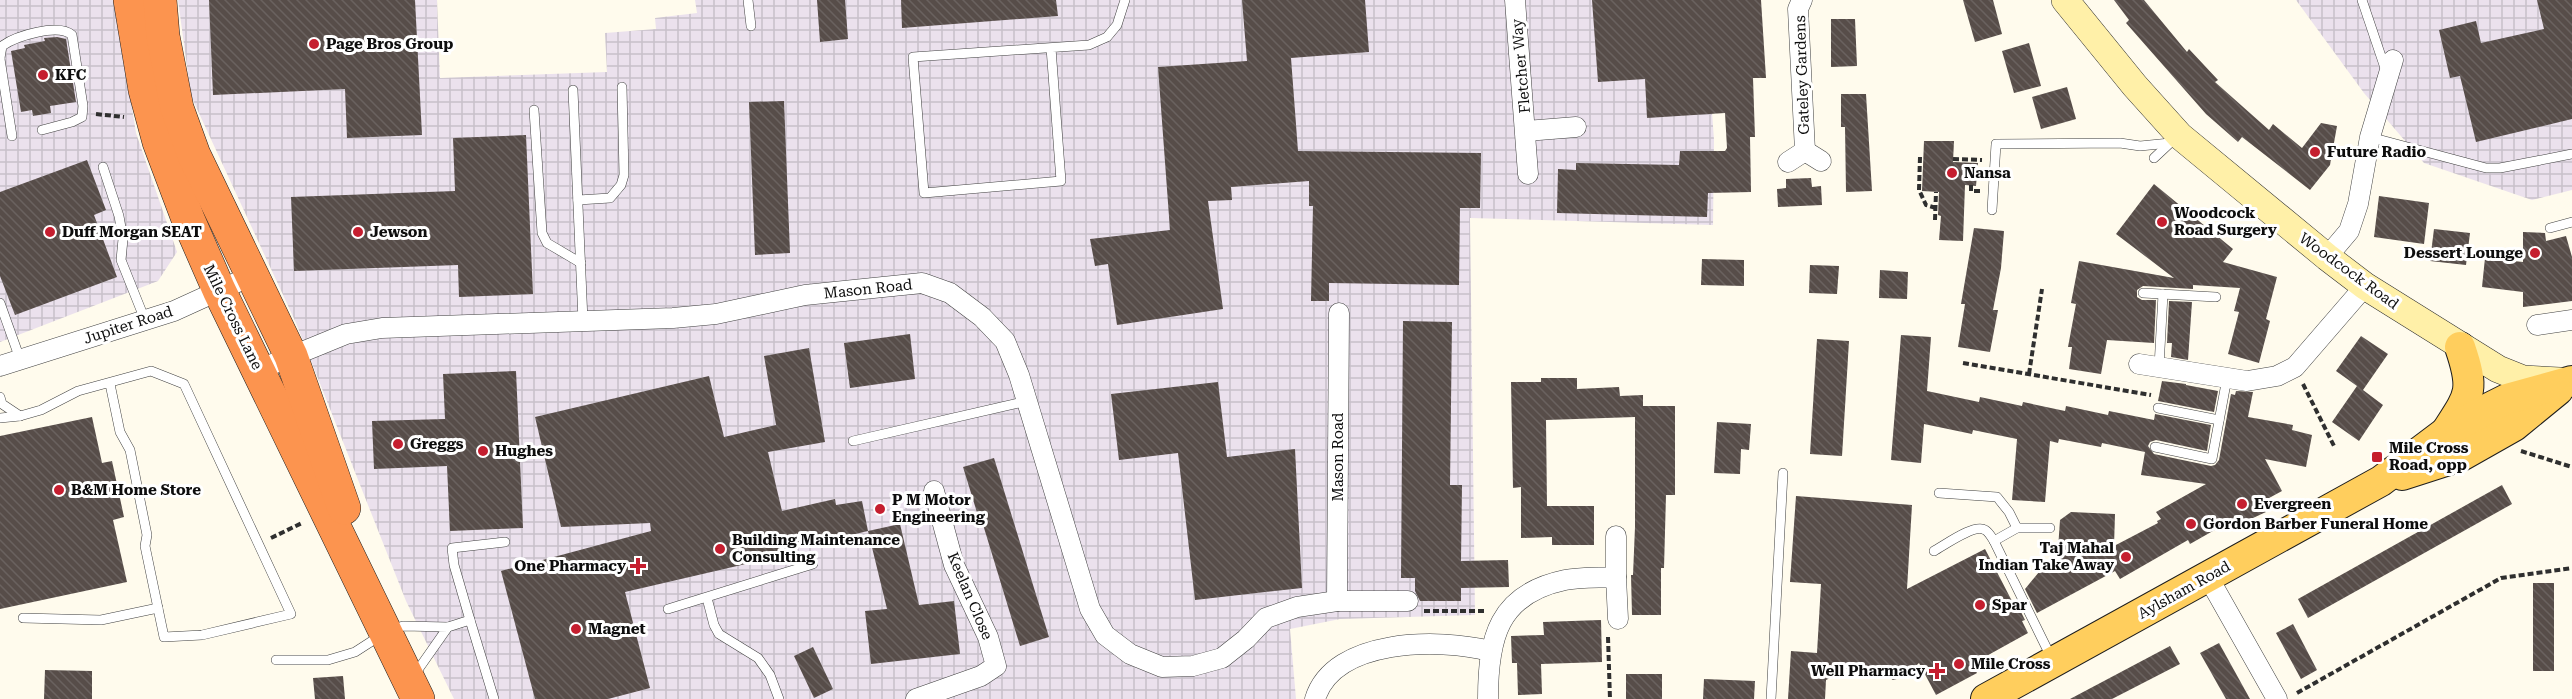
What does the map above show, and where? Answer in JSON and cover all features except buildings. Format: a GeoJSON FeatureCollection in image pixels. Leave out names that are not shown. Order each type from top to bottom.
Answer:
{"type":"FeatureCollection","features":[{"type":"Feature","properties":{"kind":"highway","name":"Mile Cross Lane"},"geometry":{"type":"LineString","coordinates":[[130,0],[145,90],[159,142],[188,219],[219,291],[414,690]]}},
{"type":"Feature","properties":{"kind":"highway","name":"Mile Cross Lane"},"geometry":{"type":"LineString","coordinates":[[160,0],[163,36],[177,108],[194,155],[291,356],[383,625]]}},
{"type":"Feature","properties":{"kind":"main road"},"geometry":{"type":"LineString","coordinates":[[2446,432],[2467,399],[2469,390],[2468,370],[2460,347]]}},
{"type":"Feature","properties":{"kind":"main road","name":"Aylsham Road"},"geometry":{"type":"LineString","coordinates":[[1986,699],[2016,692],[2053,662],[2381,481],[2446,432],[2507,399],[2570,381]]}},
{"type":"Feature","properties":{"kind":"main road","name":"Aylsham Road"},"geometry":{"type":"LineString","coordinates":[[2381,481],[2461,456],[2514,426],[2570,381]]}},
{"type":"Feature","properties":{"kind":"street","name":"Fletcher Way"},"geometry":{"type":"LineString","coordinates":[[1515,0],[1528,174]]}},
{"type":"Feature","properties":{"kind":"street","name":"Gateley Gardens"},"geometry":{"type":"LineString","coordinates":[[1802,0],[1798,9],[1805,158]]}},
{"type":"Feature","properties":{"kind":"street","name":"Woodcock Road"},"geometry":{"type":"LineString","coordinates":[[2065,0],[2135,86],[2175,140],[2365,286],[2498,369],[2523,379],[2570,381]]}},
{"type":"Feature","properties":{"kind":"street"},"geometry":{"type":"LineString","coordinates":[[2327,257],[2349,231],[2358,204],[2370,137],[2390,68]]}},
{"type":"Feature","properties":{"kind":"street","name":"Fletcher Way"},"geometry":{"type":"LineString","coordinates":[[1526,131],[1576,127]]}},
{"type":"Feature","properties":{"kind":"street","name":"Jupiter Road"},"geometry":{"type":"LineString","coordinates":[[0,366],[174,311],[253,275]]}},
{"type":"Feature","properties":{"kind":"street","name":"Mason Road"},"geometry":{"type":"LineString","coordinates":[[258,370],[346,334],[382,328],[673,318],[716,314],[805,296],[922,284],[950,293],[982,317],[1005,342],[1027,401],[1089,609],[1105,635],[1130,654],[1162,667],[1193,666],[1222,657],[1246,639],[1266,618],[1297,607],[1337,601],[1408,601]]}},
{"type":"Feature","properties":{"kind":"street"},"geometry":{"type":"LineString","coordinates":[[2139,364],[2247,381],[2277,376],[2295,367],[2365,286]]}},
{"type":"Feature","properties":{"kind":"street","name":"Mason Road"},"geometry":{"type":"LineString","coordinates":[[1337,601],[1339,313]]}},
{"type":"Feature","properties":{"kind":"street"},"geometry":{"type":"LineString","coordinates":[[2537,325],[2572,320]]}},
{"type":"Feature","properties":{"kind":"street","name":"Keelan Close"},"geometry":{"type":"LineString","coordinates":[[916,699],[981,676],[996,666],[988,637],[954,565],[934,491]]}},
{"type":"Feature","properties":{"kind":"street"},"geometry":{"type":"LineString","coordinates":[[1616,536],[1618,619]]}},
{"type":"Feature","properties":{"kind":"street"},"geometry":{"type":"LineString","coordinates":[[1488,699],[1490,651],[1507,611],[1514,602],[1538,588],[1566,580],[1616,577]]}},
{"type":"Feature","properties":{"kind":"street"},"geometry":{"type":"LineString","coordinates":[[2208,577],[2286,697]]}},
{"type":"Feature","properties":{"kind":"street"},"geometry":{"type":"LineString","coordinates":[[1315,699],[1320,684],[1344,663],[1371,651],[1434,642],[1490,651]]}},
{"type":"Feature","properties":{"kind":"lane"},"geometry":{"type":"LineString","coordinates":[[748,0],[751,26]]}},
{"type":"Feature","properties":{"kind":"lane"},"geometry":{"type":"LineString","coordinates":[[1051,48],[1061,181],[924,193],[913,57],[1089,45],[1107,37],[1117,24],[1125,0]]}},
{"type":"Feature","properties":{"kind":"lane"},"geometry":{"type":"LineString","coordinates":[[2362,0],[2390,68]]}},
{"type":"Feature","properties":{"kind":"lane"},"geometry":{"type":"LineString","coordinates":[[12,136],[0,58],[2,46],[21,36],[63,30],[72,35],[83,106],[82,117],[72,122],[42,129]]}},
{"type":"Feature","properties":{"kind":"lane"},"geometry":{"type":"LineString","coordinates":[[578,200],[610,198],[621,185],[624,175],[622,87]]}},
{"type":"Feature","properties":{"kind":"lane"},"geometry":{"type":"LineString","coordinates":[[573,90],[584,321]]}},
{"type":"Feature","properties":{"kind":"lane"},"geometry":{"type":"LineString","coordinates":[[534,110],[542,233],[547,243],[581,263]]}},
{"type":"Feature","properties":{"kind":"lane"},"geometry":{"type":"LineString","coordinates":[[2370,137],[2486,168],[2500,168],[2572,154]]}},
{"type":"Feature","properties":{"kind":"lane"},"geometry":{"type":"LineString","coordinates":[[2154,158],[2175,140]]}},
{"type":"Feature","properties":{"kind":"lane"},"geometry":{"type":"LineString","coordinates":[[1992,210],[1996,144],[2120,143],[2140,146],[2175,140]]}},
{"type":"Feature","properties":{"kind":"lane"},"geometry":{"type":"LineString","coordinates":[[103,167],[119,216],[123,239],[121,260],[145,320]]}},
{"type":"Feature","properties":{"kind":"lane"},"geometry":{"type":"LineString","coordinates":[[2550,228],[2572,222]]}},
{"type":"Feature","properties":{"kind":"lane"},"geometry":{"type":"LineString","coordinates":[[2143,293],[2216,297]]}},
{"type":"Feature","properties":{"kind":"lane"},"geometry":{"type":"LineString","coordinates":[[2159,368],[2163,294]]}},
{"type":"Feature","properties":{"kind":"lane"},"geometry":{"type":"LineString","coordinates":[[0,303],[21,359]]}},
{"type":"Feature","properties":{"kind":"lane"},"geometry":{"type":"LineString","coordinates":[[0,418],[20,416],[41,410],[78,391],[151,371],[184,384],[291,614],[202,635],[164,637],[145,546],[147,535],[130,450],[120,432],[110,384]]}},
{"type":"Feature","properties":{"kind":"lane"},"geometry":{"type":"LineString","coordinates":[[2156,447],[2212,459],[2227,378]]}},
{"type":"Feature","properties":{"kind":"lane"},"geometry":{"type":"LineString","coordinates":[[0,397],[2,404],[20,416]]}},
{"type":"Feature","properties":{"kind":"lane"},"geometry":{"type":"LineString","coordinates":[[852,441],[1027,401]]}},
{"type":"Feature","properties":{"kind":"lane"},"geometry":{"type":"LineString","coordinates":[[2158,408],[2219,420]]}},
{"type":"Feature","properties":{"kind":"lane"},"geometry":{"type":"LineString","coordinates":[[1771,699],[1783,473]]}},
{"type":"Feature","properties":{"kind":"lane"},"geometry":{"type":"LineString","coordinates":[[1939,493],[1997,497],[2009,512],[2017,528]]}},
{"type":"Feature","properties":{"kind":"lane"},"geometry":{"type":"LineString","coordinates":[[1934,551],[1971,530],[1979,528],[1986,530],[1994,541],[2053,662]]}},
{"type":"Feature","properties":{"kind":"lane"},"geometry":{"type":"LineString","coordinates":[[1994,541],[2017,528],[2050,528]]}},
{"type":"Feature","properties":{"kind":"lane"},"geometry":{"type":"LineString","coordinates":[[494,699],[454,565],[452,548],[505,542]]}},
{"type":"Feature","properties":{"kind":"lane"},"geometry":{"type":"LineString","coordinates":[[668,609],[813,564]]}},
{"type":"Feature","properties":{"kind":"lane"},"geometry":{"type":"LineString","coordinates":[[707,598],[714,625],[719,634],[758,658],[770,675],[779,699]]}},
{"type":"Feature","properties":{"kind":"lane"},"geometry":{"type":"LineString","coordinates":[[23,618],[101,620],[158,608]]}},
{"type":"Feature","properties":{"kind":"lane"},"geometry":{"type":"LineString","coordinates":[[276,660],[328,660],[355,652],[383,625],[448,627],[470,620]]}},
{"type":"Feature","properties":{"kind":"lane"},"geometry":{"type":"LineString","coordinates":[[414,690],[448,627]]}},
{"type":"Feature","properties":{"kind":"path"},"geometry":{"type":"LineString","coordinates":[[93,114],[132,118]]}},
{"type":"Feature","properties":{"kind":"path"},"geometry":{"type":"LineString","coordinates":[[1920,157],[1919,194],[1926,205],[1936,208]]}},
{"type":"Feature","properties":{"kind":"path"},"geometry":{"type":"LineString","coordinates":[[1953,159],[1995,161]]}},
{"type":"Feature","properties":{"kind":"path"},"geometry":{"type":"LineString","coordinates":[[1935,220],[1936,192]]}},
{"type":"Feature","properties":{"kind":"path"},"geometry":{"type":"LineString","coordinates":[[2030,374],[2042,289]]}},
{"type":"Feature","properties":{"kind":"path"},"geometry":{"type":"LineString","coordinates":[[1963,363],[2156,396],[2159,368]]}},
{"type":"Feature","properties":{"kind":"path"},"geometry":{"type":"LineString","coordinates":[[2295,367],[2335,448]]}},
{"type":"Feature","properties":{"kind":"path"},"geometry":{"type":"LineString","coordinates":[[2520,451],[2572,467]]}},
{"type":"Feature","properties":{"kind":"path"},"geometry":{"type":"LineString","coordinates":[[286,531],[300,524]]}},
{"type":"Feature","properties":{"kind":"path"},"geometry":{"type":"LineString","coordinates":[[2286,697],[2501,578],[2572,568]]}},
{"type":"Feature","properties":{"kind":"path"},"geometry":{"type":"LineString","coordinates":[[1408,601],[1410,611],[1507,611]]}},
{"type":"Feature","properties":{"kind":"path"},"geometry":{"type":"LineString","coordinates":[[1610,699],[1607,624],[1618,619]]}},
{"type":"Feature","properties":{"kind":"shaded area"},"geometry":{"type":"Polygon","coordinates":[[[0,0],[117,0],[118,21],[136,133],[177,252],[158,281],[0,342],[0,0]]]}},
{"type":"Feature","properties":{"kind":"shaded area"},"geometry":{"type":"Polygon","coordinates":[[[178,0],[437,0],[440,78],[607,72],[605,33],[656,29],[655,18],[697,13],[695,0],[1704,0],[1714,140],[1713,225],[1470,218],[1475,615],[1340,619],[1290,629],[1296,699],[454,699],[406,601],[296,323],[191,96],[178,0]]]}},
{"type":"Feature","properties":{"kind":"shaded area"},"geometry":{"type":"Polygon","coordinates":[[[2296,0],[2572,0],[2572,190],[2532,200],[2424,163],[2364,93],[2296,0]]]}},
{"type":"Feature","properties":{"kind":"place","name":"Page Bros Group"},"geometry":{"type":"Point","coordinates":[314,44]}},
{"type":"Feature","properties":{"kind":"place","name":"KFC"},"geometry":{"type":"Point","coordinates":[43,75]}},
{"type":"Feature","properties":{"kind":"place","name":"Future Radio"},"geometry":{"type":"Point","coordinates":[2315,152]}},
{"type":"Feature","properties":{"kind":"place","name":"Nansa"},"geometry":{"type":"Point","coordinates":[1952,173]}},
{"type":"Feature","properties":{"kind":"place","name":"Woodcock Road Surgery"},"geometry":{"type":"Point","coordinates":[2162,222]}},
{"type":"Feature","properties":{"kind":"place","name":"Duff Morgan SEAT"},"geometry":{"type":"Point","coordinates":[50,232]}},
{"type":"Feature","properties":{"kind":"place","name":"Jewson"},"geometry":{"type":"Point","coordinates":[358,232]}},
{"type":"Feature","properties":{"kind":"place","name":"Dessert Lounge"},"geometry":{"type":"Point","coordinates":[2535,253]}},
{"type":"Feature","properties":{"kind":"place","name":"Greggs"},"geometry":{"type":"Point","coordinates":[398,444]}},
{"type":"Feature","properties":{"kind":"place","name":"Hughes"},"geometry":{"type":"Point","coordinates":[483,451]}},
{"type":"Feature","properties":{"kind":"place","name":"Mile Cross Road, opp"},"geometry":{"type":"Point","coordinates":[2377,457]}},
{"type":"Feature","properties":{"kind":"place","name":"B&M Home Store"},"geometry":{"type":"Point","coordinates":[59,490]}},
{"type":"Feature","properties":{"kind":"place","name":"Evergreen"},"geometry":{"type":"Point","coordinates":[2242,504]}},
{"type":"Feature","properties":{"kind":"place","name":"P M Motor Engineering"},"geometry":{"type":"Point","coordinates":[880,509]}},
{"type":"Feature","properties":{"kind":"place","name":"Gordon Barber Funeral Home"},"geometry":{"type":"Point","coordinates":[2191,524]}},
{"type":"Feature","properties":{"kind":"place","name":"Building Maintenance Consulting"},"geometry":{"type":"Point","coordinates":[720,549]}},
{"type":"Feature","properties":{"kind":"place","name":"Taj Mahal Indian Take Away"},"geometry":{"type":"Point","coordinates":[2126,557]}},
{"type":"Feature","properties":{"kind":"place","name":"One Pharmacy"},"geometry":{"type":"Point","coordinates":[638,566]}},
{"type":"Feature","properties":{"kind":"place","name":"Spar"},"geometry":{"type":"Point","coordinates":[1980,605]}},
{"type":"Feature","properties":{"kind":"place","name":"Magnet"},"geometry":{"type":"Point","coordinates":[576,629]}},
{"type":"Feature","properties":{"kind":"place","name":"Mile Cross"},"geometry":{"type":"Point","coordinates":[1959,664]}},
{"type":"Feature","properties":{"kind":"place","name":"Well Pharmacy"},"geometry":{"type":"Point","coordinates":[1937,671]}}]}
